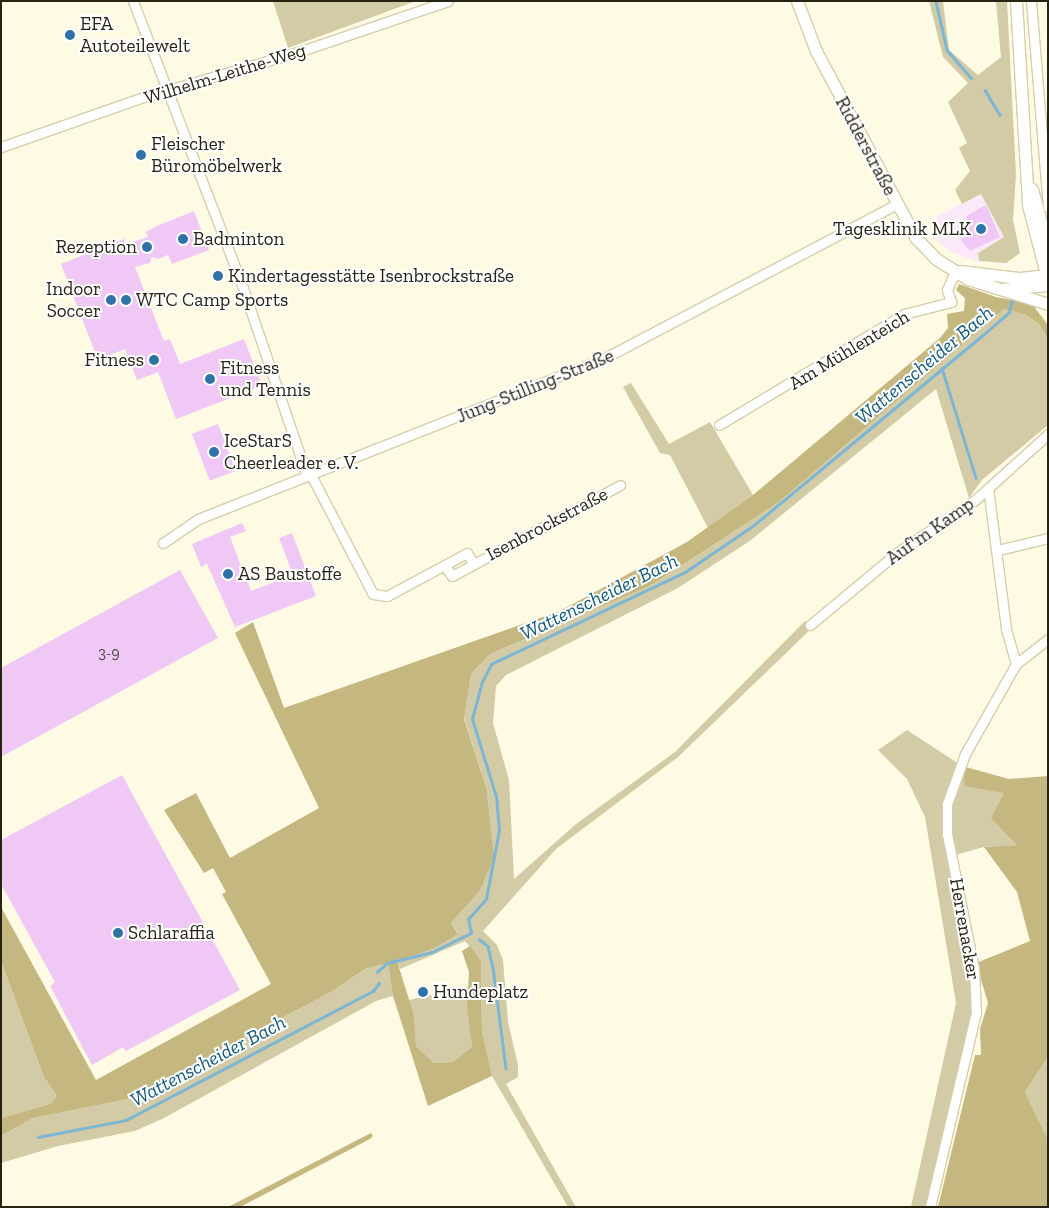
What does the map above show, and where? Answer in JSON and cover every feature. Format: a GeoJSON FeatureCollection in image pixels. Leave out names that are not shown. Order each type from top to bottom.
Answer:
{"type":"FeatureCollection","features":[{"type":"Feature","properties":{"kind":"street","name":"Isenbrockstraße"},"geometry":{"type":"LineString","coordinates":[[132,1],[242,285],[309,476],[373,594],[387,596],[445,566],[452,576],[620,485]]}},
{"type":"Feature","properties":{"kind":"street","name":"Wilhelm-Leithe-Weg"},"geometry":{"type":"LineString","coordinates":[[1,147],[165,90],[298,52],[448,1]]}},
{"type":"Feature","properties":{"kind":"street","name":"Ridderstraße"},"geometry":{"type":"LineString","coordinates":[[797,1],[816,51],[897,204],[925,248],[960,271],[968,279],[1048,304]]}},
{"type":"Feature","properties":{"kind":"street"},"geometry":{"type":"LineString","coordinates":[[1016,1],[1030,216],[1047,280]]}},
{"type":"Feature","properties":{"kind":"street"},"geometry":{"type":"LineString","coordinates":[[1031,1],[1048,207]]}},
{"type":"Feature","properties":{"kind":"street"},"geometry":{"type":"LineString","coordinates":[[1028,180],[1048,247]]}},
{"type":"Feature","properties":{"kind":"street","name":"Jung-Stilling-Straße"},"geometry":{"type":"LineString","coordinates":[[163,543],[198,519],[603,359],[897,204]]}},
{"type":"Feature","properties":{"kind":"street","name":"Ridderstraße"},"geometry":{"type":"LineString","coordinates":[[960,271],[1047,280]]}},
{"type":"Feature","properties":{"kind":"street","name":"Am Mühlenteich"},"geometry":{"type":"LineString","coordinates":[[719,425],[904,314],[951,302],[947,290],[952,278],[960,271]]}},
{"type":"Feature","properties":{"kind":"street","name":"Ridderstraße"},"geometry":{"type":"LineString","coordinates":[[1000,290],[1047,280]]}},
{"type":"Feature","properties":{"kind":"street","name":"Auf'm Kamp"},"geometry":{"type":"LineString","coordinates":[[810,625],[898,552],[988,488],[1048,434]]}},
{"type":"Feature","properties":{"kind":"street"},"geometry":{"type":"LineString","coordinates":[[988,488],[998,550],[1006,628],[1016,664]]}},
{"type":"Feature","properties":{"kind":"street"},"geometry":{"type":"LineString","coordinates":[[998,550],[1048,538]]}},
{"type":"Feature","properties":{"kind":"street","name":"Herrenacker"},"geometry":{"type":"LineString","coordinates":[[930,1207],[976,1013],[974,969],[947,834],[947,804],[965,754],[1016,664],[1048,639]]}},
{"type":"Feature","properties":{"kind":"shaded area"},"geometry":{"type":"Polygon","coordinates":[[[273,1],[416,1],[288,48],[273,1]]]}},
{"type":"Feature","properties":{"kind":"shaded area"},"geometry":{"type":"Polygon","coordinates":[[[929,1],[943,1],[949,50],[978,75],[1001,57],[996,1],[1007,1],[1016,175],[1013,220],[1020,253],[1006,263],[979,261],[978,253],[1004,237],[981,194],[962,204],[955,190],[970,171],[959,148],[967,143],[948,102],[968,83],[943,57],[929,1]]]}},
{"type":"Feature","properties":{"kind":"shaded area"},"geometry":{"type":"Polygon","coordinates":[[[981,194],[1004,237],[978,252],[979,262],[954,253],[929,235],[940,225],[936,217],[981,194]]]}},
{"type":"Feature","properties":{"kind":"shaded area"},"geometry":{"type":"Polygon","coordinates":[[[959,284],[996,297],[1032,304],[1048,325],[1048,339],[1039,324],[1026,315],[1004,309],[779,502],[650,586],[490,654],[471,674],[464,719],[486,787],[494,858],[479,892],[451,923],[458,934],[433,949],[397,961],[413,1012],[416,1046],[434,1063],[453,1062],[472,1047],[467,1006],[469,972],[462,951],[470,946],[481,961],[482,1031],[492,1076],[428,1106],[393,996],[388,963],[365,969],[331,992],[128,1099],[33,1118],[1,1136],[1,1118],[50,1104],[57,1096],[44,1077],[1,961],[1,907],[96,1080],[271,984],[222,894],[226,892],[213,868],[204,873],[164,810],[196,793],[230,858],[319,808],[235,633],[253,622],[284,708],[560,611],[687,542],[753,495],[940,338],[948,328],[947,314],[964,311],[965,298],[956,290],[959,284]]]}},
{"type":"Feature","properties":{"kind":"shaded area"},"geometry":{"type":"Polygon","coordinates":[[[1004,309],[1026,315],[1039,324],[1048,339],[1048,425],[982,480],[969,498],[936,389],[751,540],[678,588],[506,675],[496,686],[493,723],[509,780],[514,879],[576,824],[675,752],[805,621],[812,628],[678,757],[556,849],[483,931],[497,945],[503,960],[508,1022],[518,1065],[518,1077],[506,1084],[576,1207],[568,1207],[492,1076],[482,1031],[481,961],[465,941],[400,969],[397,961],[433,949],[458,933],[451,923],[479,892],[486,787],[464,718],[471,674],[490,654],[650,586],[779,502],[1004,309]]]}},
{"type":"Feature","properties":{"kind":"shaded area"},"geometry":{"type":"Polygon","coordinates":[[[631,383],[669,444],[710,422],[753,495],[708,528],[670,455],[660,453],[623,387],[631,383]]]}},
{"type":"Feature","properties":{"kind":"shaded area"},"geometry":{"type":"Polygon","coordinates":[[[907,730],[962,766],[966,786],[1004,792],[1017,845],[984,847],[955,855],[974,1005],[927,1207],[911,1207],[956,1003],[925,817],[907,779],[878,750],[907,730]]]}},
{"type":"Feature","properties":{"kind":"shaded area"},"geometry":{"type":"Polygon","coordinates":[[[962,766],[1009,779],[1048,776],[1048,1057],[1025,1092],[1048,1140],[1048,1207],[938,1207],[975,1055],[981,1055],[980,1029],[988,1003],[976,963],[1030,941],[1017,892],[984,847],[1017,845],[991,818],[1004,793],[965,786],[962,766]]]}},
{"type":"Feature","properties":{"kind":"shaded area"},"geometry":{"type":"Polygon","coordinates":[[[1,961],[44,1077],[57,1096],[50,1104],[1,1118],[1,961]]]}},
{"type":"Feature","properties":{"kind":"shaded area"},"geometry":{"type":"Polygon","coordinates":[[[388,963],[393,996],[376,1001],[164,1118],[135,1131],[58,1146],[1,1163],[1,1136],[33,1118],[128,1099],[331,992],[365,969],[388,963]]]}},
{"type":"Feature","properties":{"kind":"shaded area"},"geometry":{"type":"Polygon","coordinates":[[[468,987],[472,1047],[454,1062],[434,1063],[416,1046],[409,1000],[468,987]]]}},
{"type":"Feature","properties":{"kind":"shaded area"},"geometry":{"type":"Polygon","coordinates":[[[1048,1057],[1048,1140],[1025,1092],[1048,1057]]]}},
{"type":"Feature","properties":{"kind":"shaded area"},"geometry":{"type":"Polygon","coordinates":[[[371,1133],[373,1136],[370,1139],[240,1207],[228,1207],[371,1133]]]}},
{"type":"Feature","properties":{"kind":"building","name":"Tagesklinik MLK"},"geometry":{"type":"Polygon","coordinates":[[[986,205],[1000,237],[970,251],[961,240],[968,232],[965,226],[970,224],[966,216],[986,205]]]}},
{"type":"Feature","properties":{"kind":"building"},"geometry":{"type":"Polygon","coordinates":[[[194,211],[209,250],[172,264],[168,255],[158,259],[152,257],[150,263],[135,267],[164,341],[170,339],[180,364],[244,339],[262,386],[176,419],[158,372],[137,380],[125,349],[98,360],[61,264],[124,239],[126,244],[148,237],[146,232],[194,211]]]}},
{"type":"Feature","properties":{"kind":"building","name":"IceStarS Cheerleader e. V."},"geometry":{"type":"Polygon","coordinates":[[[218,424],[236,471],[210,481],[192,434],[218,424]]]}},
{"type":"Feature","properties":{"kind":"building","name":"AS Baustoffe"},"geometry":{"type":"Polygon","coordinates":[[[242,523],[246,531],[230,537],[251,591],[293,575],[279,538],[292,533],[316,596],[235,627],[207,564],[201,567],[192,544],[242,523]]]}},
{"type":"Feature","properties":{"kind":"building"},"geometry":{"type":"Polygon","coordinates":[[[180,570],[218,638],[1,757],[1,668],[180,570]]]}},
{"type":"Feature","properties":{"kind":"building","name":"Schlaraffia"},"geometry":{"type":"Polygon","coordinates":[[[122,775],[240,990],[126,1051],[123,1047],[92,1065],[50,986],[55,982],[1,884],[1,840],[122,775]]]}},
{"type":"Feature","properties":{"kind":"waterway"},"geometry":{"type":"LineString","coordinates":[[936,1],[947,50],[971,78]]}},
{"type":"Feature","properties":{"kind":"waterway"},"geometry":{"type":"LineString","coordinates":[[985,90],[1000,115]]}},
{"type":"Feature","properties":{"kind":"waterway","name":"Wattenscheider Bach"},"geometry":{"type":"LineString","coordinates":[[377,972],[387,963],[432,952],[471,933],[468,919],[486,899],[499,830],[496,797],[472,719],[482,682],[491,664],[685,572],[754,525],[983,335],[1009,312],[1012,300]]}},
{"type":"Feature","properties":{"kind":"waterway"},"geometry":{"type":"LineString","coordinates":[[942,368],[976,478]]}},
{"type":"Feature","properties":{"kind":"waterway"},"geometry":{"type":"LineString","coordinates":[[479,939],[488,946],[493,967],[506,1068]]}},
{"type":"Feature","properties":{"kind":"waterway","name":"Wattenscheider Bach"},"geometry":{"type":"LineString","coordinates":[[38,1137],[126,1120],[373,991],[379,983]]}},
{"type":"Feature","properties":{"kind":"place","name":"EFA Autoteilewelt"},"geometry":{"type":"Point","coordinates":[70,35]}},
{"type":"Feature","properties":{"kind":"place","name":"Fleischer Büromöbelwerk"},"geometry":{"type":"Point","coordinates":[141,155]}},
{"type":"Feature","properties":{"kind":"place","name":"Tagesklinik MLK"},"geometry":{"type":"Point","coordinates":[981,229]}},
{"type":"Feature","properties":{"kind":"place","name":"Badminton"},"geometry":{"type":"Point","coordinates":[183,239]}},
{"type":"Feature","properties":{"kind":"place","name":"Rezeption"},"geometry":{"type":"Point","coordinates":[147,247]}},
{"type":"Feature","properties":{"kind":"place","name":"Kindertagesstätte Isenbrockstraße"},"geometry":{"type":"Point","coordinates":[218,276]}},
{"type":"Feature","properties":{"kind":"place","name":"Indoor Soccer"},"geometry":{"type":"Point","coordinates":[111,300]}},
{"type":"Feature","properties":{"kind":"place","name":"WTC Camp Sports"},"geometry":{"type":"Point","coordinates":[126,300]}},
{"type":"Feature","properties":{"kind":"place","name":"Fitness"},"geometry":{"type":"Point","coordinates":[154,360]}},
{"type":"Feature","properties":{"kind":"place","name":"Fitness und Tennis"},"geometry":{"type":"Point","coordinates":[210,379]}},
{"type":"Feature","properties":{"kind":"place","name":"IceStarS Cheerleader e. V."},"geometry":{"type":"Point","coordinates":[214,452]}},
{"type":"Feature","properties":{"kind":"place","name":"AS Baustoffe"},"geometry":{"type":"Point","coordinates":[228,574]}},
{"type":"Feature","properties":{"kind":"place","name":"Schlaraffia"},"geometry":{"type":"Point","coordinates":[118,933]}},
{"type":"Feature","properties":{"kind":"place","name":"Hundeplatz"},"geometry":{"type":"Point","coordinates":[423,992]}}]}
